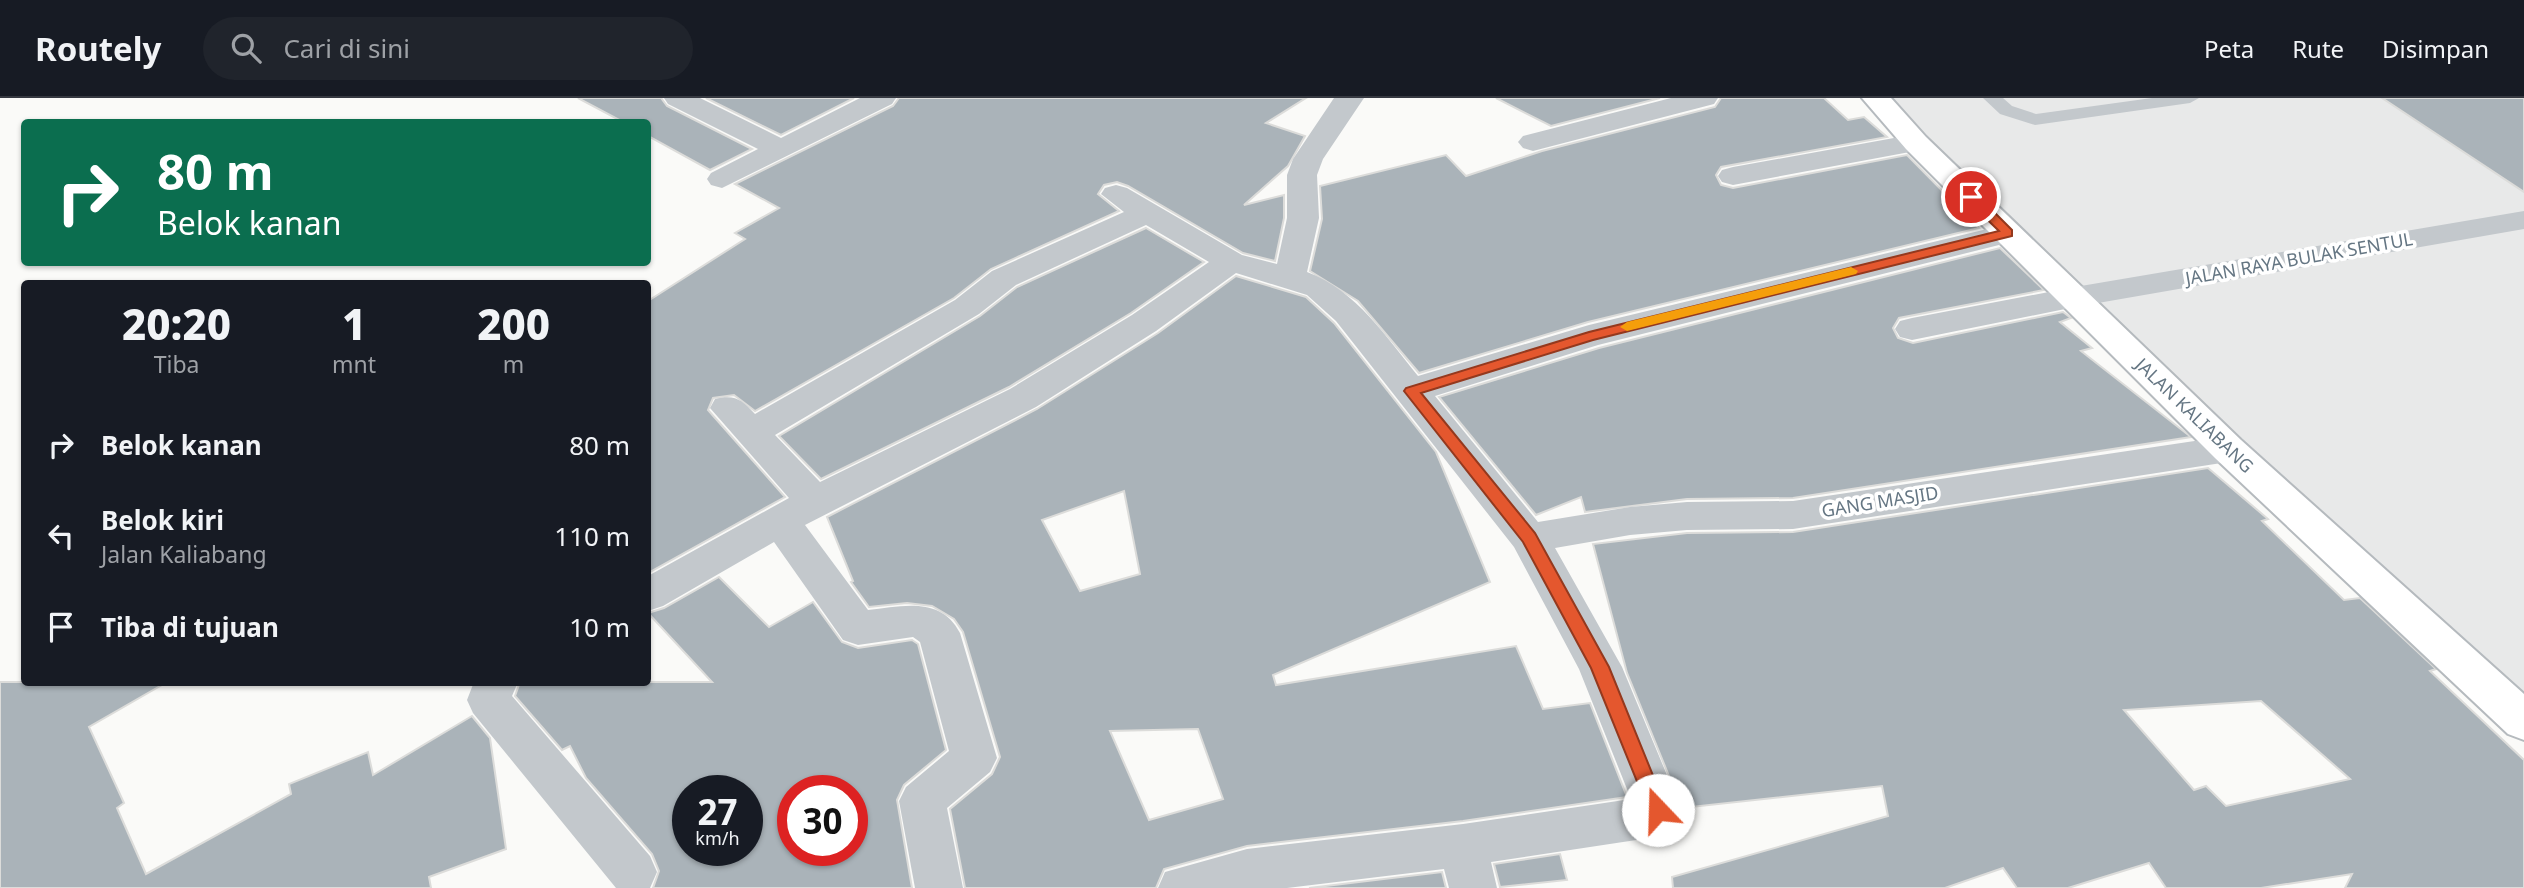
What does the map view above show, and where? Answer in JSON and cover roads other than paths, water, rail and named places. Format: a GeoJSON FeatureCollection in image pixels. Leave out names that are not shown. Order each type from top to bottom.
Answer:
{"type":"FeatureCollection","features":[{"type":"Feature","properties":{"kind":"main road","name":"JALAN KALIABANG"},"geometry":{"type":"LineString","coordinates":[[1876,98],[1916,143],[2228,449],[2524,720]]}},
{"type":"Feature","properties":{"kind":"street"},"geometry":{"type":"LineString","coordinates":[[680,98],[782,149]]}},
{"type":"Feature","properties":{"kind":"street"},"geometry":{"type":"LineString","coordinates":[[722,179],[882,98]]}},
{"type":"Feature","properties":{"kind":"street"},"geometry":{"type":"LineString","coordinates":[[1290,277],[1303,218],[1303,175],[1308,159],[1341,107],[1350,98]]}},
{"type":"Feature","properties":{"kind":"street"},"geometry":{"type":"LineString","coordinates":[[1534,142],[1703,98]]}},
{"type":"Feature","properties":{"kind":"street"},"geometry":{"type":"LineString","coordinates":[[1734,176],[1916,143]]}},
{"type":"Feature","properties":{"kind":"street"},"geometry":{"type":"LineString","coordinates":[[1116,194],[1231,262],[1290,277],[1319,288],[1348,313],[1529,538],[1600,667],[1658,810],[1651,819],[1468,867],[1247,871],[1182,888]]}},
{"type":"Feature","properties":{"kind":"street"},"geometry":{"type":"LineString","coordinates":[[939,888],[922,801],[974,758],[939,633],[920,620],[858,628],[797,511],[739,421],[967,307],[1004,278],[1147,213]]}},
{"type":"Feature","properties":{"kind":"street","name":"JALAN RAYA BULAK SENTUL"},"geometry":{"type":"LineString","coordinates":[[1912,329],[2075,297],[2524,220]]}},
{"type":"Feature","properties":{"kind":"street"},"geometry":{"type":"LineString","coordinates":[[1412,391],[1589,336],[2008,233]]}},
{"type":"Feature","properties":{"kind":"street"},"geometry":{"type":"LineString","coordinates":[[651,594],[797,511],[1023,398],[1144,323],[1231,262]]}},
{"type":"Feature","properties":{"kind":"street","name":"GANG MASJID"},"geometry":{"type":"LineString","coordinates":[[1529,538],[1664,518],[1793,515],[2228,449]]}},
{"type":"Feature","properties":{"kind":"street"},"geometry":{"type":"LineString","coordinates":[[493,686],[489,699],[633,872]]}},
{"type":"Feature","properties":{"kind":"lane"},"geometry":{"type":"LineString","coordinates":[[1992,98],[2006,110],[2035,120],[2190,98]]}}]}
